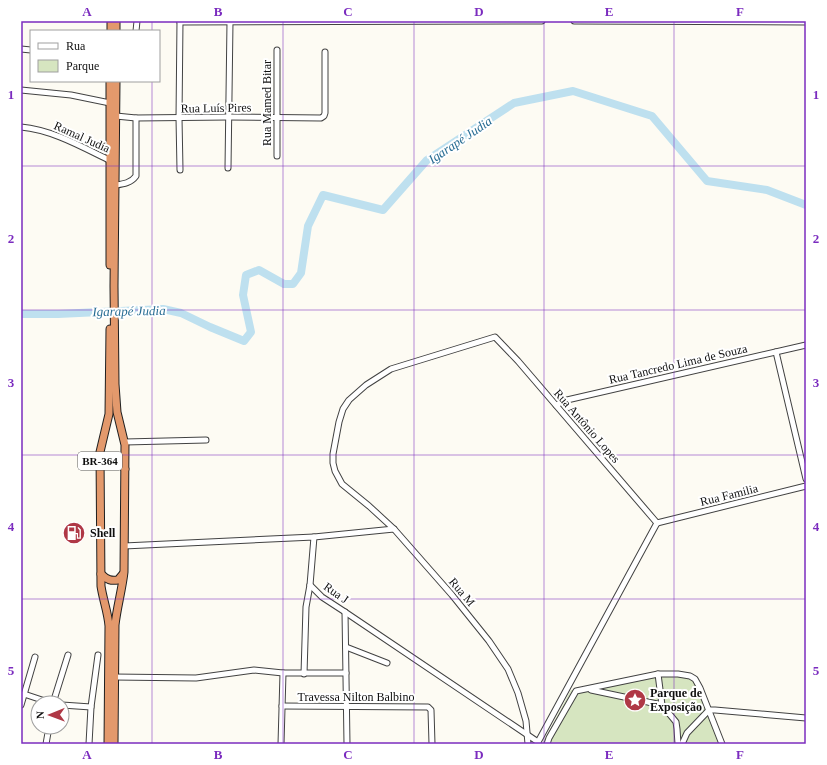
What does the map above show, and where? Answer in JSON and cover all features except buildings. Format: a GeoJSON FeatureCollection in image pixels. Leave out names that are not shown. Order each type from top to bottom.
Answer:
{"type":"FeatureCollection","features":[{"type":"Feature","properties":{"kind":"highway","name":"BR-364"},"geometry":{"type":"LineString","coordinates":[[110,82],[113,349],[117,412],[125,442],[124,572],[115,625],[114,744]]}},
{"type":"Feature","properties":{"kind":"highway","name":"BR-364"},"geometry":{"type":"LineString","coordinates":[[112,286],[116,185],[116,82]]}},
{"type":"Feature","properties":{"kind":"highway","name":"BR-364"},"geometry":{"type":"LineString","coordinates":[[108,744],[109,626],[108,613],[103,598],[101,574],[100,468],[101,443],[109,414],[113,349]]}},
{"type":"Feature","properties":{"kind":"highway"},"geometry":{"type":"LineString","coordinates":[[100,468],[106,460],[114,459],[125,469]]}},
{"type":"Feature","properties":{"kind":"highway"},"geometry":{"type":"LineString","coordinates":[[101,574],[109,580],[118,580],[124,572]]}},
{"type":"Feature","properties":{"kind":"street"},"geometry":{"type":"LineString","coordinates":[[180,170],[180,22],[542,21]]}},
{"type":"Feature","properties":{"kind":"street"},"geometry":{"type":"LineString","coordinates":[[574,21],[805,21]]}},
{"type":"Feature","properties":{"kind":"street"},"geometry":{"type":"LineString","coordinates":[[228,168],[230,22]]}},
{"type":"Feature","properties":{"kind":"street","name":"Rua Mamed Bitar"},"geometry":{"type":"LineString","coordinates":[[277,50],[277,156]]}},
{"type":"Feature","properties":{"kind":"street","name":"Rua Luís Pires"},"geometry":{"type":"LineString","coordinates":[[116,116],[136,118],[322,117],[325,113],[325,52]]}},
{"type":"Feature","properties":{"kind":"street"},"geometry":{"type":"LineString","coordinates":[[21,90],[71,95],[110,103]]}},
{"type":"Feature","properties":{"kind":"street"},"geometry":{"type":"LineString","coordinates":[[116,185],[127,182],[136,176],[136,118]]}},
{"type":"Feature","properties":{"kind":"street","name":"Ramal Judia"},"geometry":{"type":"LineString","coordinates":[[21,127],[35,129],[58,136],[111,161]]}},
{"type":"Feature","properties":{"kind":"street","name":"Rua M"},"geometry":{"type":"LineString","coordinates":[[502,343],[495,337],[392,369],[366,385],[349,400],[343,409],[333,454],[333,463],[335,471],[342,484],[394,529],[452,595],[489,641],[508,669],[524,710],[528,744]]}},
{"type":"Feature","properties":{"kind":"street","name":"Rua Antônio Lopes"},"geometry":{"type":"LineString","coordinates":[[502,343],[657,523]]}},
{"type":"Feature","properties":{"kind":"street","name":"Rua Tancredo Lima de Souza"},"geometry":{"type":"LineString","coordinates":[[556,405],[567,400],[806,345]]}},
{"type":"Feature","properties":{"kind":"street"},"geometry":{"type":"LineString","coordinates":[[776,352],[806,479]]}},
{"type":"Feature","properties":{"kind":"street"},"geometry":{"type":"LineString","coordinates":[[125,442],[206,440]]}},
{"type":"Feature","properties":{"kind":"street","name":"Rua Familia"},"geometry":{"type":"LineString","coordinates":[[657,523],[806,486]]}},
{"type":"Feature","properties":{"kind":"street"},"geometry":{"type":"LineString","coordinates":[[527,736],[538,743],[657,523]]}},
{"type":"Feature","properties":{"kind":"street"},"geometry":{"type":"LineString","coordinates":[[124,546],[314,537],[394,529]]}},
{"type":"Feature","properties":{"kind":"street","name":"Rua J"},"geometry":{"type":"LineString","coordinates":[[314,537],[310,585],[322,597],[527,736]]}},
{"type":"Feature","properties":{"kind":"street"},"geometry":{"type":"LineString","coordinates":[[304,674],[306,607],[310,585]]}},
{"type":"Feature","properties":{"kind":"street"},"geometry":{"type":"LineString","coordinates":[[345,612],[347,744]]}},
{"type":"Feature","properties":{"kind":"street"},"geometry":{"type":"LineString","coordinates":[[346,647],[387,663]]}},
{"type":"Feature","properties":{"kind":"street"},"geometry":{"type":"LineString","coordinates":[[55,695],[68,655]]}},
{"type":"Feature","properties":{"kind":"street"},"geometry":{"type":"LineString","coordinates":[[89,744],[91,708],[98,656]]}},
{"type":"Feature","properties":{"kind":"street"},"geometry":{"type":"LineString","coordinates":[[21,706],[35,657]]}},
{"type":"Feature","properties":{"kind":"street"},"geometry":{"type":"LineString","coordinates":[[114,677],[196,678],[254,670],[304,674],[346,673]]}},
{"type":"Feature","properties":{"kind":"street"},"geometry":{"type":"LineString","coordinates":[[281,744],[283,673]]}},
{"type":"Feature","properties":{"kind":"street"},"geometry":{"type":"LineString","coordinates":[[658,674],[662,705],[676,722],[678,744]]}},
{"type":"Feature","properties":{"kind":"street"},"geometry":{"type":"LineString","coordinates":[[547,744],[576,691],[658,674],[678,674],[690,676],[695,679],[722,744]]}},
{"type":"Feature","properties":{"kind":"street"},"geometry":{"type":"LineString","coordinates":[[588,689],[662,705]]}},
{"type":"Feature","properties":{"kind":"street"},"geometry":{"type":"LineString","coordinates":[[24,694],[30,696]]}},
{"type":"Feature","properties":{"kind":"street"},"geometry":{"type":"LineString","coordinates":[[70,705],[91,708]]}},
{"type":"Feature","properties":{"kind":"street","name":"Travessa Nilton Balbino"},"geometry":{"type":"LineString","coordinates":[[282,706],[428,707],[430,708],[432,744]]}},
{"type":"Feature","properties":{"kind":"street"},"geometry":{"type":"LineString","coordinates":[[682,744],[688,733],[709,710],[806,718]]}},
{"type":"Feature","properties":{"kind":"green space","name":"Parque de Exposição"},"geometry":{"type":"Polygon","coordinates":[[[658,674],[678,674],[695,679],[722,744],[542,744],[571,690],[588,689],[658,674]]]}},
{"type":"Feature","properties":{"kind":"waterway","name":"Igarapé Judia"},"geometry":{"type":"LineString","coordinates":[[21,314],[58,314],[163,309],[181,313],[244,341],[251,332],[243,295],[246,275],[259,270],[284,284],[293,284],[301,273],[308,226],[323,195],[383,210],[427,160],[514,103],[573,91],[652,116],[707,181],[767,190],[806,205]]}},
{"type":"Feature","properties":{"kind":"place","name":"Shell"},"geometry":{"type":"Point","coordinates":[74,533]}},
{"type":"Feature","properties":{"kind":"place","name":"Parque de Exposição"},"geometry":{"type":"Point","coordinates":[635,700]}}]}
